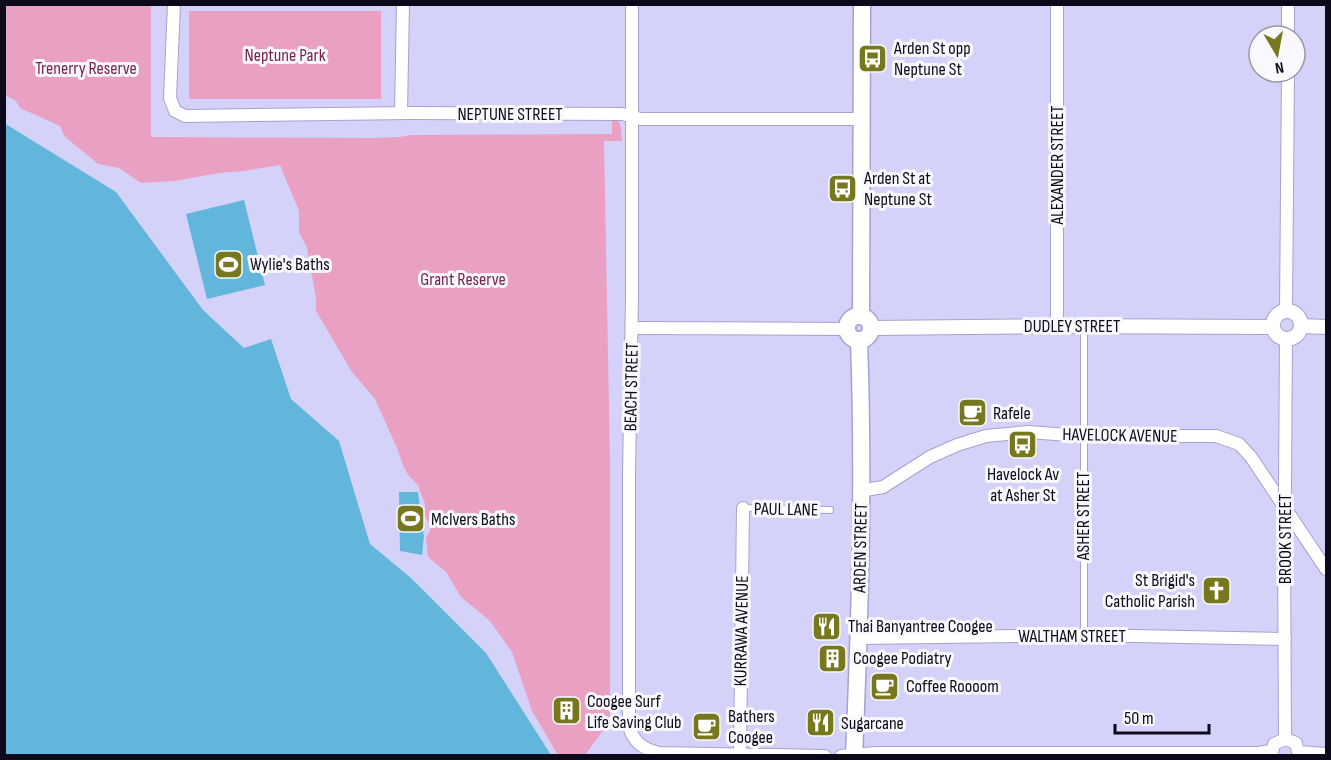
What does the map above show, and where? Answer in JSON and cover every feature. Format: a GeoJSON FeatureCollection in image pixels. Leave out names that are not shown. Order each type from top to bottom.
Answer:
{"type":"FeatureCollection","features":[{"type":"Feature","properties":{"kind":"main road"},"geometry":{"type":"LineString","coordinates":[[862,4],[860,119],[869,336],[853,335],[848,323],[852,318],[867,322]]}},
{"type":"Feature","properties":{"kind":"main road","name":"ARDEN STREET"},"geometry":{"type":"LineString","coordinates":[[849,755],[859,638],[860,491],[853,335]]}},
{"type":"Feature","properties":{"kind":"street","name":"NEPTUNE STREET"},"geometry":{"type":"LineString","coordinates":[[174,4],[170,98],[175,111],[185,116],[401,113],[641,118],[860,119]]}},
{"type":"Feature","properties":{"kind":"street"},"geometry":{"type":"LineString","coordinates":[[401,113],[403,4]]}},
{"type":"Feature","properties":{"kind":"street","name":"BEACH STREET"},"geometry":{"type":"LineString","coordinates":[[632,4],[629,726],[640,745],[650,751],[740,754]]}},
{"type":"Feature","properties":{"kind":"street","name":"ALEXANDER STREET"},"geometry":{"type":"LineString","coordinates":[[1056,326],[1058,4]]}},
{"type":"Feature","properties":{"kind":"street"},"geometry":{"type":"LineString","coordinates":[[1287,4],[1288,24]]}},
{"type":"Feature","properties":{"kind":"street"},"geometry":{"type":"LineString","coordinates":[[1286,311],[1288,84]]}},
{"type":"Feature","properties":{"kind":"street"},"geometry":{"type":"LineString","coordinates":[[1286,311],[1298,316],[1301,326],[1297,336],[1286,340],[1278,337],[1272,327],[1276,315],[1286,311]]}},
{"type":"Feature","properties":{"kind":"street","name":"DUDLEY STREET"},"geometry":{"type":"LineString","coordinates":[[867,322],[1272,327]]}},
{"type":"Feature","properties":{"kind":"street"},"geometry":{"type":"LineString","coordinates":[[1301,326],[1326,327]]}},
{"type":"Feature","properties":{"kind":"street"},"geometry":{"type":"LineString","coordinates":[[632,328],[853,335]]}},
{"type":"Feature","properties":{"kind":"street","name":"BROOK STREET"},"geometry":{"type":"LineString","coordinates":[[1285,739],[1286,340]]}},
{"type":"Feature","properties":{"kind":"street","name":"HAVELOCK AVENUE"},"geometry":{"type":"LineString","coordinates":[[860,491],[883,486],[930,457],[957,445],[987,436],[1028,432],[1083,436],[1216,435],[1239,444],[1251,457],[1326,569]]}},
{"type":"Feature","properties":{"kind":"street","name":"KURRAWA AVENUE"},"geometry":{"type":"LineString","coordinates":[[740,754],[743,508]]}},
{"type":"Feature","properties":{"kind":"street","name":"WALTHAM STREET"},"geometry":{"type":"LineString","coordinates":[[859,638],[1084,635],[1285,639]]}},
{"type":"Feature","properties":{"kind":"street"},"geometry":{"type":"LineString","coordinates":[[849,755],[1271,753],[1274,744],[1285,739],[1296,743],[1299,754],[1326,754]]}},
{"type":"Feature","properties":{"kind":"street"},"geometry":{"type":"LineString","coordinates":[[740,754],[825,756]]}},
{"type":"Feature","properties":{"kind":"lane","name":"ASHER STREET"},"geometry":{"type":"LineString","coordinates":[[1084,326],[1084,635]]}},
{"type":"Feature","properties":{"kind":"lane","name":"PAUL LANE"},"geometry":{"type":"LineString","coordinates":[[743,508],[830,510]]}},
{"type":"Feature","properties":{"kind":"green space","name":"Grant Reserve"},"geometry":{"type":"Polygon","coordinates":[[[4,5],[151,5],[151,137],[374,138],[412,135],[612,134],[612,119],[619,122],[622,141],[604,141],[610,460],[610,721],[585,755],[558,755],[532,711],[512,652],[490,621],[461,597],[446,572],[428,557],[426,539],[431,527],[425,516],[425,504],[418,485],[408,475],[403,465],[375,399],[352,372],[316,311],[316,298],[307,248],[299,232],[299,211],[280,165],[174,181],[141,183],[119,168],[98,164],[64,136],[60,126],[20,108],[16,101],[5,95],[4,5]]]}},
{"type":"Feature","properties":{"kind":"green space","name":"Neptune Park"},"geometry":{"type":"Polygon","coordinates":[[[189,11],[381,11],[381,99],[189,99],[189,11]]]}},
{"type":"Feature","properties":{"kind":"water"},"geometry":{"type":"Polygon","coordinates":[[[4,123],[116,192],[203,310],[244,348],[271,339],[291,399],[339,441],[370,544],[411,578],[486,653],[551,755],[5,755],[4,123]]]}},
{"type":"Feature","properties":{"kind":"water","name":"Wylie's Baths"},"geometry":{"type":"Polygon","coordinates":[[[244,200],[265,285],[207,299],[186,214],[244,200]]]}},
{"type":"Feature","properties":{"kind":"water","name":"McIvers Baths"},"geometry":{"type":"Polygon","coordinates":[[[399,492],[418,492],[420,509],[418,511],[424,536],[422,555],[400,551],[399,492]]]}},
{"type":"Feature","properties":{"kind":"place","name":"Arden St opp Neptune St"},"geometry":{"type":"Point","coordinates":[873,58]}},
{"type":"Feature","properties":{"kind":"place","name":"Arden St at Neptune St"},"geometry":{"type":"Point","coordinates":[843,188]}},
{"type":"Feature","properties":{"kind":"place","name":"Wylie's Baths"},"geometry":{"type":"Point","coordinates":[229,264]}},
{"type":"Feature","properties":{"kind":"place","name":"Rafele"},"geometry":{"type":"Point","coordinates":[972,413]}},
{"type":"Feature","properties":{"kind":"place","name":"Havelock Av at Asher St"},"geometry":{"type":"Point","coordinates":[1023,445]}},
{"type":"Feature","properties":{"kind":"place","name":"McIvers Baths"},"geometry":{"type":"Point","coordinates":[410,519]}},
{"type":"Feature","properties":{"kind":"place","name":"St Brigid's Catholic Parish"},"geometry":{"type":"Point","coordinates":[1216,590]}},
{"type":"Feature","properties":{"kind":"place","name":"Thai Banyantree Coogee"},"geometry":{"type":"Point","coordinates":[827,626]}},
{"type":"Feature","properties":{"kind":"place","name":"Coogee Podiatry"},"geometry":{"type":"Point","coordinates":[832,658]}},
{"type":"Feature","properties":{"kind":"place","name":"Coffee Roooom"},"geometry":{"type":"Point","coordinates":[885,686]}},
{"type":"Feature","properties":{"kind":"place","name":"Coogee Surf Life Saving Club"},"geometry":{"type":"Point","coordinates":[566,711]}},
{"type":"Feature","properties":{"kind":"place","name":"Sugarcane"},"geometry":{"type":"Point","coordinates":[820,723]}},
{"type":"Feature","properties":{"kind":"place","name":"Bathers Coogee"},"geometry":{"type":"Point","coordinates":[707,726]}},
{"type":"Feature","properties":{"kind":"park label","name":"Trenerry Reserve"},"geometry":{"type":"Point","coordinates":[86,68]}}]}
